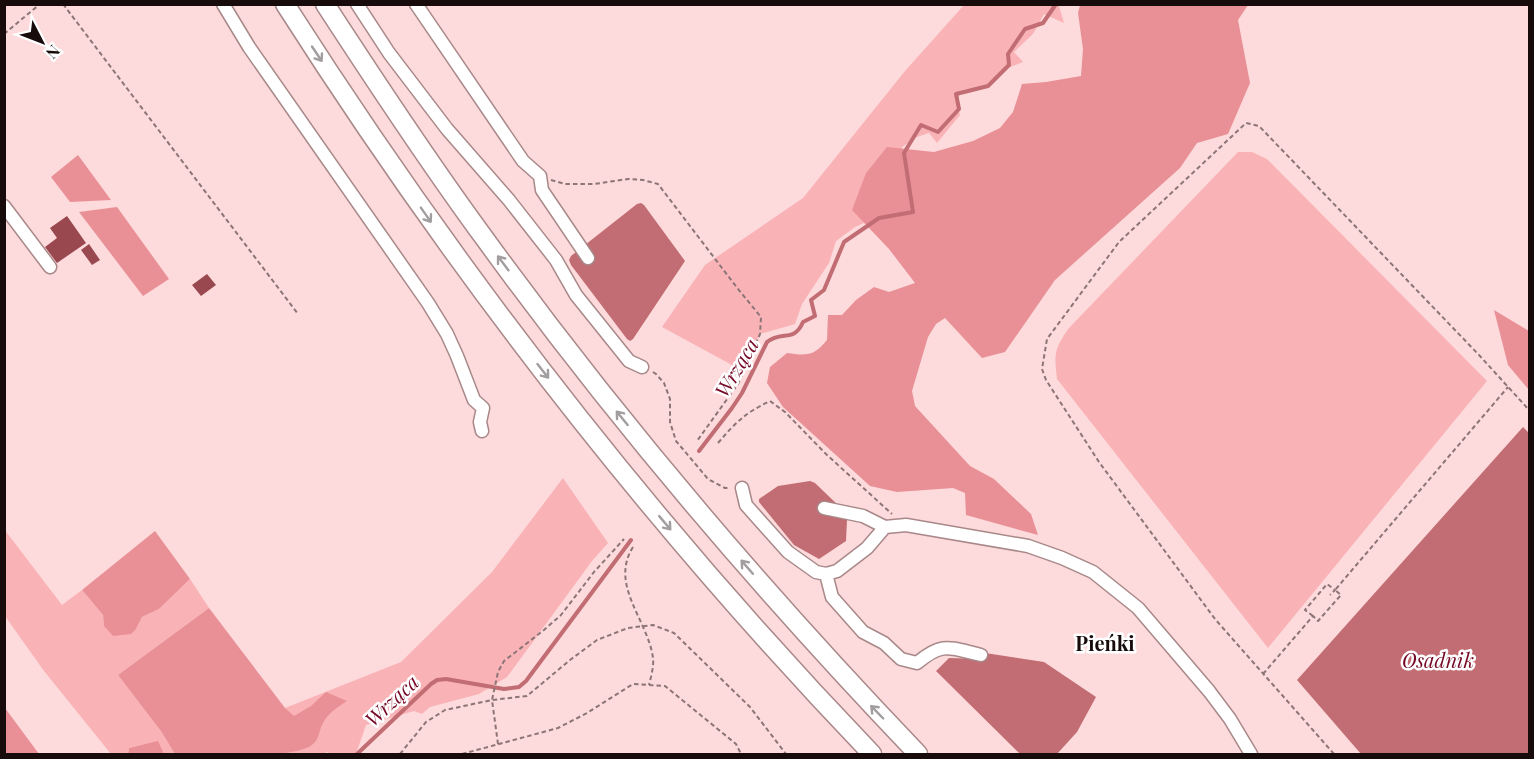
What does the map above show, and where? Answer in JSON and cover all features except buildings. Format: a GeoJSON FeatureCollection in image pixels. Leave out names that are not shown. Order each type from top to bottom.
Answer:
{"type":"FeatureCollection","features":[{"type":"Feature","properties":{"kind":"highway"},"geometry":{"type":"LineString","coordinates":[[285,4],[310,45],[428,218],[544,373],[691,555],[757,631],[872,754]]}},
{"type":"Feature","properties":{"kind":"highway"},"geometry":{"type":"LineString","coordinates":[[325,4],[397,114],[484,238],[605,397],[772,597],[851,685],[918,754]]}},
{"type":"Feature","properties":{"kind":"lane"},"geometry":{"type":"LineString","coordinates":[[223,4],[249,47],[428,303],[457,356],[474,400],[483,408],[480,422],[483,431]]}},
{"type":"Feature","properties":{"kind":"lane"},"geometry":{"type":"LineString","coordinates":[[357,4],[389,53],[447,129],[509,200],[556,260],[576,295],[629,361],[642,367]]}},
{"type":"Feature","properties":{"kind":"lane"},"geometry":{"type":"LineString","coordinates":[[416,4],[523,161],[540,176],[542,190],[588,258]]}},
{"type":"Feature","properties":{"kind":"lane"},"geometry":{"type":"LineString","coordinates":[[4,206],[50,267]]}},
{"type":"Feature","properties":{"kind":"lane"},"geometry":{"type":"LineString","coordinates":[[742,488],[746,505],[788,552],[816,572],[826,574],[837,570],[867,548],[885,527]]}},
{"type":"Feature","properties":{"kind":"lane"},"geometry":{"type":"LineString","coordinates":[[824,508],[863,516],[885,527],[909,525],[1028,546],[1093,572],[1138,608],[1216,700],[1251,754]]}},
{"type":"Feature","properties":{"kind":"lane"},"geometry":{"type":"LineString","coordinates":[[826,574],[832,597],[863,632],[884,643],[901,659],[917,663],[930,652],[941,648],[981,655]]}},
{"type":"Feature","properties":{"kind":"path"},"geometry":{"type":"LineString","coordinates":[[4,34],[40,4]]}},
{"type":"Feature","properties":{"kind":"path"},"geometry":{"type":"LineString","coordinates":[[63,4],[298,314]]}},
{"type":"Feature","properties":{"kind":"path"},"geometry":{"type":"LineString","coordinates":[[1334,754],[1215,619],[1099,462],[1046,380],[1042,369],[1047,339],[1119,242],[1246,123],[1259,126],[1530,411]]}},
{"type":"Feature","properties":{"kind":"path"},"geometry":{"type":"LineString","coordinates":[[540,176],[565,184],[594,184],[628,179],[658,184],[761,317],[760,334],[738,384],[697,441]]}},
{"type":"Feature","properties":{"kind":"path"},"geometry":{"type":"LineString","coordinates":[[642,367],[656,374],[664,383],[670,399],[670,422],[676,441],[695,464],[708,479],[725,488],[742,488]]}},
{"type":"Feature","properties":{"kind":"path"},"geometry":{"type":"LineString","coordinates":[[1330,595],[1508,387]]}},
{"type":"Feature","properties":{"kind":"path"},"geometry":{"type":"LineString","coordinates":[[718,443],[734,424],[753,409],[770,401],[785,412],[827,455],[890,512],[909,525]]}},
{"type":"Feature","properties":{"kind":"path"},"geometry":{"type":"LineString","coordinates":[[498,744],[492,700],[498,672],[504,661],[561,615],[594,572],[624,539]]}},
{"type":"Feature","properties":{"kind":"path"},"geometry":{"type":"LineString","coordinates":[[633,547],[625,569],[625,578],[628,594],[644,626],[654,659],[650,685]]}},
{"type":"Feature","properties":{"kind":"path"},"geometry":{"type":"LineString","coordinates":[[1327,584],[1335,590],[1341,595],[1318,621],[1305,610],[1327,584]]}},
{"type":"Feature","properties":{"kind":"path"},"geometry":{"type":"LineString","coordinates":[[1263,674],[1313,616]]}},
{"type":"Feature","properties":{"kind":"path"},"geometry":{"type":"LineString","coordinates":[[400,754],[426,722],[445,711],[492,700],[527,696],[597,640],[628,628],[653,625],[674,633],[750,707],[786,754]]}},
{"type":"Feature","properties":{"kind":"path"},"geometry":{"type":"LineString","coordinates":[[462,754],[558,728],[633,684],[665,686],[736,744],[741,754]]}},
{"type":"Feature","properties":{"kind":"shaded area"},"geometry":{"type":"Polygon","coordinates":[[[964,5],[1060,5],[1064,23],[1044,14],[1033,34],[1014,52],[1023,62],[1002,70],[982,89],[961,92],[957,102],[960,115],[937,143],[929,133],[917,137],[902,147],[902,164],[890,211],[855,227],[836,241],[829,263],[802,304],[795,324],[760,334],[743,371],[662,327],[705,265],[803,198],[905,71],[964,5]]]}},
{"type":"Feature","properties":{"kind":"shaded area"},"geometry":{"type":"Polygon","coordinates":[[[1080,5],[1248,5],[1238,20],[1250,83],[1228,134],[1197,143],[1180,168],[1055,280],[1005,352],[982,358],[945,318],[936,324],[928,337],[912,391],[915,406],[970,466],[994,479],[1031,514],[1038,535],[966,515],[965,493],[953,488],[897,492],[870,486],[783,407],[767,383],[770,367],[787,353],[810,354],[827,340],[828,315],[842,315],[856,300],[874,287],[889,292],[915,283],[889,249],[852,210],[866,173],[887,147],[934,152],[973,141],[1000,128],[1013,112],[1022,84],[1081,76],[1083,49],[1078,13],[1080,5]]]}},
{"type":"Feature","properties":{"kind":"shaded area"},"geometry":{"type":"Polygon","coordinates":[[[1238,152],[1252,152],[1267,159],[1487,381],[1268,648],[1057,379],[1056,363],[1056,352],[1060,341],[1069,328],[1238,152]]]}},
{"type":"Feature","properties":{"kind":"shaded area"},"geometry":{"type":"Polygon","coordinates":[[[78,155],[111,200],[70,202],[51,177],[78,155]]]}},
{"type":"Feature","properties":{"kind":"shaded area"},"geometry":{"type":"Polygon","coordinates":[[[117,207],[169,279],[143,296],[79,212],[117,207]]]}},
{"type":"Feature","properties":{"kind":"shaded area"},"geometry":{"type":"Polygon","coordinates":[[[1494,310],[1529,331],[1529,390],[1508,365],[1494,310]]]}},
{"type":"Feature","properties":{"kind":"shaded area"},"geometry":{"type":"Polygon","coordinates":[[[563,478],[608,543],[592,561],[507,677],[479,694],[430,707],[422,714],[414,711],[366,725],[356,754],[329,754],[328,752],[322,754],[151,754],[143,745],[129,748],[128,754],[111,754],[44,671],[5,616],[4,529],[62,605],[82,590],[103,615],[104,626],[136,629],[142,617],[159,609],[190,579],[209,608],[118,675],[168,742],[285,708],[401,662],[492,572],[563,478]]]}},
{"type":"Feature","properties":{"kind":"shaded area"},"geometry":{"type":"Polygon","coordinates":[[[155,531],[190,579],[159,609],[142,617],[131,634],[113,636],[104,626],[103,615],[82,590],[155,531]]]}},
{"type":"Feature","properties":{"kind":"shaded area"},"geometry":{"type":"Polygon","coordinates":[[[209,608],[285,708],[294,716],[311,706],[326,692],[347,701],[325,719],[313,745],[282,754],[175,754],[161,731],[118,675],[209,608]]]}},
{"type":"Feature","properties":{"kind":"shaded area"},"geometry":{"type":"Polygon","coordinates":[[[5,708],[39,754],[7,754],[5,751],[5,708]]]}},
{"type":"Feature","properties":{"kind":"shaded area"},"geometry":{"type":"Polygon","coordinates":[[[158,741],[164,754],[128,754],[129,748],[158,741]]]}},
{"type":"Feature","properties":{"kind":"water"},"geometry":{"type":"Polygon","coordinates":[[[641,203],[685,261],[630,341],[569,260],[571,256],[641,203]]]}},
{"type":"Feature","properties":{"kind":"water","name":"Osadnik"},"geometry":{"type":"Polygon","coordinates":[[[1523,427],[1530,434],[1529,754],[1361,754],[1297,680],[1523,427]]]}},
{"type":"Feature","properties":{"kind":"water"},"geometry":{"type":"Polygon","coordinates":[[[810,481],[841,508],[847,520],[846,541],[819,559],[794,545],[759,502],[759,499],[778,486],[810,481]]]}},
{"type":"Feature","properties":{"kind":"water"},"geometry":{"type":"Polygon","coordinates":[[[985,653],[1044,662],[1096,697],[1077,732],[1057,754],[1020,754],[936,671],[949,658],[983,659],[985,653]]]}},
{"type":"Feature","properties":{"kind":"waterway","name":"Wrząca"},"geometry":{"type":"LineString","coordinates":[[699,451],[742,393],[767,342],[796,332],[803,322],[815,316],[811,300],[824,290],[844,242],[879,218],[913,212],[904,153],[921,125],[938,132],[959,109],[956,94],[988,86],[1009,65],[1008,54],[1025,29],[1043,23],[1056,4]]}},
{"type":"Feature","properties":{"kind":"waterway","name":"Wrząca"},"geometry":{"type":"LineString","coordinates":[[357,754],[437,680],[446,679],[504,689],[519,687],[526,681],[631,540]]}},
{"type":"Feature","properties":{"kind":"district","name":"Pieńki"},"geometry":{"type":"Point","coordinates":[1105,644]}}]}
